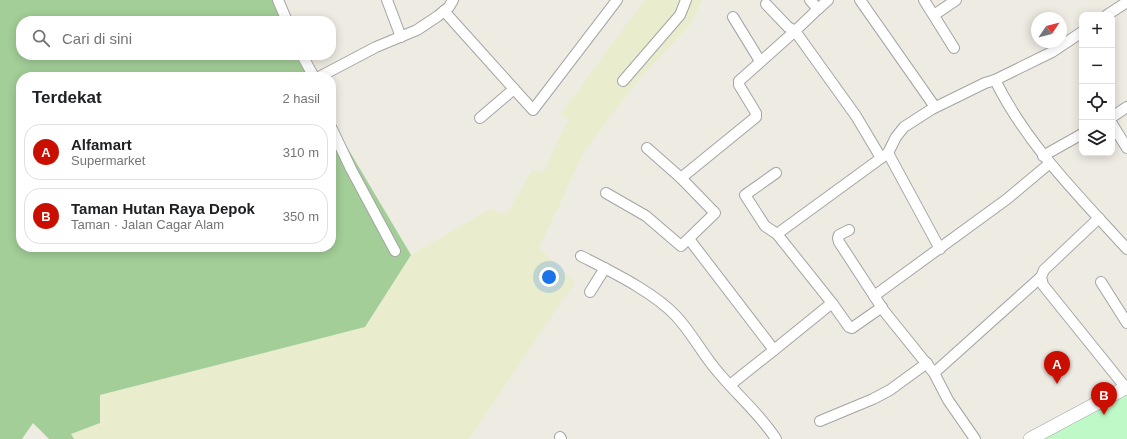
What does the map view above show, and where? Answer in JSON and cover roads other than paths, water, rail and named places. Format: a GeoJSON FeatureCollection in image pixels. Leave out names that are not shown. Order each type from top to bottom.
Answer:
{"type":"FeatureCollection","features":[{"type":"Feature","properties":{"kind":"street"},"geometry":{"type":"LineString","coordinates":[[278,0],[285,16]]}},
{"type":"Feature","properties":{"kind":"street"},"geometry":{"type":"LineString","coordinates":[[387,0],[401,37]]}},
{"type":"Feature","properties":{"kind":"street"},"geometry":{"type":"LineString","coordinates":[[329,72],[428,23],[444,11],[453,0]]}},
{"type":"Feature","properties":{"kind":"street"},"geometry":{"type":"LineString","coordinates":[[444,11],[533,110],[617,0]]}},
{"type":"Feature","properties":{"kind":"street"},"geometry":{"type":"LineString","coordinates":[[623,81],[680,15],[686,0]]}},
{"type":"Feature","properties":{"kind":"street"},"geometry":{"type":"LineString","coordinates":[[810,0],[818,9]]}},
{"type":"Feature","properties":{"kind":"street"},"geometry":{"type":"LineString","coordinates":[[681,178],[756,117],[756,113],[738,83],[739,81],[760,61],[795,32],[828,0]]}},
{"type":"Feature","properties":{"kind":"street"},"geometry":{"type":"LineString","coordinates":[[860,0],[935,107]]}},
{"type":"Feature","properties":{"kind":"street"},"geometry":{"type":"LineString","coordinates":[[924,0],[954,48]]}},
{"type":"Feature","properties":{"kind":"street"},"geometry":{"type":"LineString","coordinates":[[934,15],[956,0]]}},
{"type":"Feature","properties":{"kind":"street"},"geometry":{"type":"LineString","coordinates":[[1112,12],[1127,2]]}},
{"type":"Feature","properties":{"kind":"street"},"geometry":{"type":"LineString","coordinates":[[766,4],[788,27],[795,32],[885,156],[940,249]]}},
{"type":"Feature","properties":{"kind":"street"},"geometry":{"type":"LineString","coordinates":[[732,17],[760,61]]}},
{"type":"Feature","properties":{"kind":"street"},"geometry":{"type":"LineString","coordinates":[[777,234],[885,156],[896,137],[904,127],[935,107],[1052,52],[1079,34]]}},
{"type":"Feature","properties":{"kind":"street"},"geometry":{"type":"LineString","coordinates":[[305,60],[311,72]]}},
{"type":"Feature","properties":{"kind":"street"},"geometry":{"type":"LineString","coordinates":[[995,80],[1005,100],[1046,160],[1127,249]]}},
{"type":"Feature","properties":{"kind":"street"},"geometry":{"type":"LineString","coordinates":[[480,118],[514,89]]}},
{"type":"Feature","properties":{"kind":"street"},"geometry":{"type":"LineString","coordinates":[[1115,114],[1127,107]]}},
{"type":"Feature","properties":{"kind":"street"},"geometry":{"type":"LineString","coordinates":[[1115,129],[1127,148]]}},
{"type":"Feature","properties":{"kind":"street"},"geometry":{"type":"LineString","coordinates":[[874,296],[1007,199],[1046,160],[1079,136]]}},
{"type":"Feature","properties":{"kind":"street"},"geometry":{"type":"LineString","coordinates":[[336,138],[351,169],[395,251]]}},
{"type":"Feature","properties":{"kind":"street"},"geometry":{"type":"LineString","coordinates":[[606,193],[646,216],[680,246],[715,213],[681,178],[647,148]]}},
{"type":"Feature","properties":{"kind":"street"},"geometry":{"type":"LineString","coordinates":[[776,173],[745,195],[765,226],[777,234],[832,303],[849,327],[852,328],[882,307]]}},
{"type":"Feature","properties":{"kind":"street"},"geometry":{"type":"LineString","coordinates":[[934,373],[1041,277],[1044,270],[1100,218]]}},
{"type":"Feature","properties":{"kind":"street"},"geometry":{"type":"LineString","coordinates":[[849,230],[839,234],[839,242],[874,296],[934,373],[948,400],[975,439]]}},
{"type":"Feature","properties":{"kind":"street"},"geometry":{"type":"LineString","coordinates":[[689,239],[774,350]]}},
{"type":"Feature","properties":{"kind":"street"},"geometry":{"type":"LineString","coordinates":[[581,256],[640,288],[676,316],[719,373],[753,409],[776,439]]}},
{"type":"Feature","properties":{"kind":"street"},"geometry":{"type":"LineString","coordinates":[[590,292],[605,268]]}},
{"type":"Feature","properties":{"kind":"street"},"geometry":{"type":"LineString","coordinates":[[1030,439],[1127,388],[1044,285],[1041,277]]}},
{"type":"Feature","properties":{"kind":"street"},"geometry":{"type":"LineString","coordinates":[[1101,282],[1127,323]]}},
{"type":"Feature","properties":{"kind":"street"},"geometry":{"type":"LineString","coordinates":[[730,385],[832,303]]}},
{"type":"Feature","properties":{"kind":"street"},"geometry":{"type":"LineString","coordinates":[[820,421],[873,399],[890,390],[927,363]]}},
{"type":"Feature","properties":{"kind":"place","name":"Alfamart"},"geometry":{"type":"Point","coordinates":[1057,384]}},
{"type":"Feature","properties":{"kind":"place","name":"Taman Hutan Raya Depok"},"geometry":{"type":"Point","coordinates":[1104,415]}}]}
